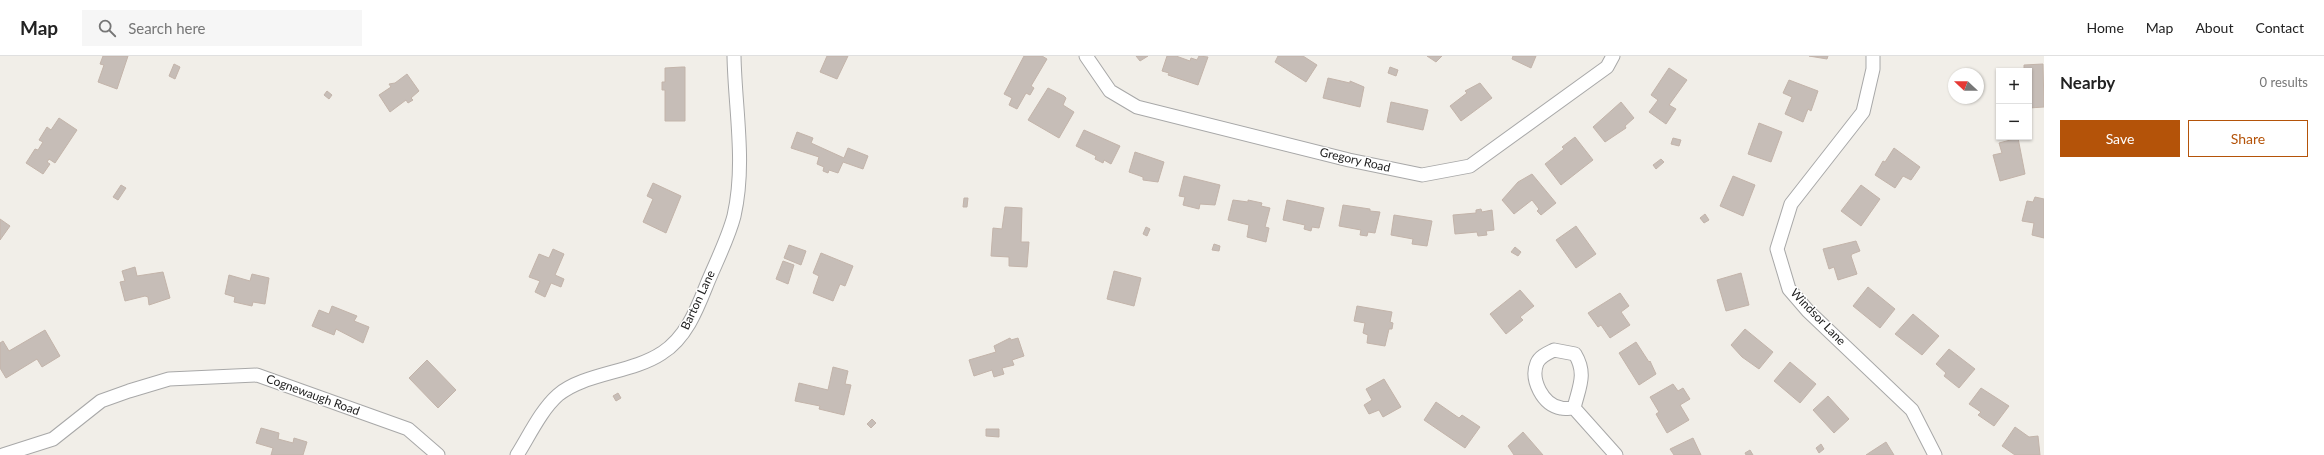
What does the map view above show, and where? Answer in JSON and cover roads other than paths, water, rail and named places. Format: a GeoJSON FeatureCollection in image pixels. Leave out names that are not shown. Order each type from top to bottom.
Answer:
{"type":"FeatureCollection","features":[{"type":"Feature","properties":{"kind":"street","name":"Barton Lane"},"geometry":{"type":"LineString","coordinates":[[517,455],[546,409],[558,396],[571,386],[622,371],[661,354],[678,340],[692,318],[704,292],[735,211],[739,185],[740,148],[734,56]]}},
{"type":"Feature","properties":{"kind":"street","name":"Gregory Road"},"geometry":{"type":"LineString","coordinates":[[1086,56],[1110,90],[1137,107],[1349,160],[1422,175],[1470,166],[1607,67],[1613,56]]}},
{"type":"Feature","properties":{"kind":"street","name":"Windsor Lane"},"geometry":{"type":"LineString","coordinates":[[1873,56],[1873,69],[1863,112],[1791,204],[1777,249],[1789,289],[1808,311],[1912,410],[1935,455]]}},
{"type":"Feature","properties":{"kind":"street"},"geometry":{"type":"LineString","coordinates":[[1574,408],[1583,372],[1580,362],[1575,354],[1554,350],[1542,356],[1537,364],[1536,374],[1539,392],[1549,402],[1561,408],[1574,408],[1616,455]]}},
{"type":"Feature","properties":{"kind":"street","name":"Cognewaugh Road"},"geometry":{"type":"LineString","coordinates":[[3,455],[53,440],[101,401],[129,391],[169,379],[257,375],[408,429],[438,455]]}}]}
